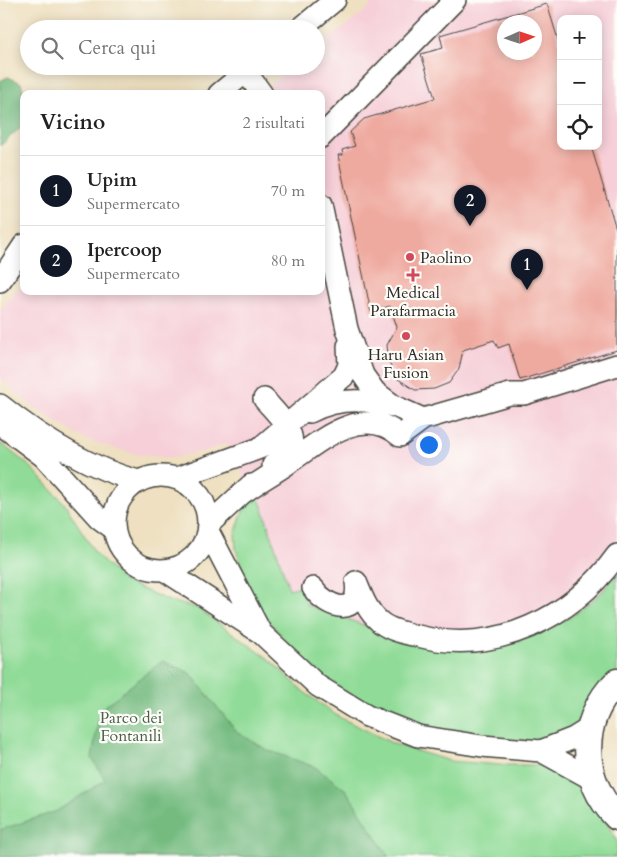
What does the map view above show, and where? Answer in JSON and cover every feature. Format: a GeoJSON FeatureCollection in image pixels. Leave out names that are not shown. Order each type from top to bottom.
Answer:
{"type":"FeatureCollection","features":[{"type":"Feature","properties":{"kind":"main road"},"geometry":{"type":"LineString","coordinates":[[617,682],[601,701],[590,728],[588,755],[592,779],[601,798],[617,816]]}},
{"type":"Feature","properties":{"kind":"street"},"geometry":{"type":"LineString","coordinates":[[311,20],[336,0]]}},
{"type":"Feature","properties":{"kind":"street"},"geometry":{"type":"LineString","coordinates":[[325,132],[455,0]]}},
{"type":"Feature","properties":{"kind":"street"},"geometry":{"type":"LineString","coordinates":[[224,90],[243,75]]}},
{"type":"Feature","properties":{"kind":"street"},"geometry":{"type":"LineString","coordinates":[[253,75],[260,90]]}},
{"type":"Feature","properties":{"kind":"street"},"geometry":{"type":"LineString","coordinates":[[325,224],[347,329],[358,363],[368,385],[394,406]]}},
{"type":"Feature","properties":{"kind":"street"},"geometry":{"type":"LineString","coordinates":[[0,259],[20,244]]}},
{"type":"Feature","properties":{"kind":"street"},"geometry":{"type":"LineString","coordinates":[[0,281],[20,251]]}},
{"type":"Feature","properties":{"kind":"street"},"geometry":{"type":"LineString","coordinates":[[264,399],[286,427],[292,439],[289,450],[241,494],[208,528],[202,546],[191,560],[175,568],[164,570],[144,567],[129,557],[118,543],[114,529],[118,503],[128,488],[138,481],[154,476],[178,478],[260,448],[286,427],[344,376],[349,365],[347,329]]}},
{"type":"Feature","properties":{"kind":"street"},"geometry":{"type":"LineString","coordinates":[[241,494],[327,436],[349,426],[370,422],[384,424],[400,436],[431,417],[510,394],[524,394],[617,365]]}},
{"type":"Feature","properties":{"kind":"street"},"geometry":{"type":"LineString","coordinates":[[286,427],[318,408],[346,400],[394,406],[431,417]]}},
{"type":"Feature","properties":{"kind":"street"},"geometry":{"type":"LineString","coordinates":[[0,405],[44,438],[79,459],[138,481]]}},
{"type":"Feature","properties":{"kind":"street"},"geometry":{"type":"LineString","coordinates":[[0,424],[43,456],[100,518],[114,529]]}},
{"type":"Feature","properties":{"kind":"street"},"geometry":{"type":"LineString","coordinates":[[178,478],[188,484],[200,496],[206,506],[208,528],[261,633]]}},
{"type":"Feature","properties":{"kind":"street"},"geometry":{"type":"LineString","coordinates":[[313,588],[325,601],[341,606],[349,606],[354,603],[358,595],[356,582],[365,603],[381,623],[432,640],[466,643],[537,624],[560,612],[586,592],[603,574],[617,554]]}},
{"type":"Feature","properties":{"kind":"street"},"geometry":{"type":"LineString","coordinates":[[164,570],[261,633],[318,686],[367,716],[418,736],[482,746],[541,751],[592,779]]}},
{"type":"Feature","properties":{"kind":"street"},"geometry":{"type":"LineString","coordinates":[[410,624],[413,627],[434,633],[457,626],[468,635],[490,638]]}},
{"type":"Feature","properties":{"kind":"street"},"geometry":{"type":"LineString","coordinates":[[541,751],[574,738],[590,728]]}},
{"type":"Feature","properties":{"kind":"shaded area"},"geometry":{"type":"Polygon","coordinates":[[[376,0],[617,0],[617,579],[581,616],[538,638],[420,647],[309,609],[287,590],[259,508],[227,443],[206,451],[169,458],[135,454],[84,439],[28,403],[0,378],[0,310],[20,287],[20,295],[325,295],[325,90],[263,90],[282,75],[325,75],[325,42],[363,13],[376,0]]]}},
{"type":"Feature","properties":{"kind":"green space"},"geometry":{"type":"Polygon","coordinates":[[[8,77],[21,83],[23,90],[20,90],[20,128],[0,146],[0,81],[8,77]]]}},
{"type":"Feature","properties":{"kind":"green space","name":"Parco dei Fontanili"},"geometry":{"type":"Polygon","coordinates":[[[0,443],[31,467],[64,503],[96,554],[122,580],[169,601],[197,608],[269,659],[304,692],[339,717],[394,744],[450,761],[500,765],[545,765],[587,788],[617,841],[617,857],[0,857],[0,443]]]}},
{"type":"Feature","properties":{"kind":"green space"},"geometry":{"type":"Polygon","coordinates":[[[256,496],[261,503],[289,589],[301,586],[307,605],[418,644],[520,641],[552,628],[575,614],[602,592],[617,573],[617,674],[587,721],[548,742],[454,737],[399,720],[341,691],[296,653],[262,613],[245,578],[236,549],[235,534],[243,511],[256,496]]]}},
{"type":"Feature","properties":{"kind":"green space"},"geometry":{"type":"Polygon","coordinates":[[[162,661],[190,673],[237,732],[267,750],[315,767],[346,790],[389,857],[0,857],[0,830],[57,811],[105,780],[92,758],[100,710],[162,661]]]}},
{"type":"Feature","properties":{"kind":"building"},"geometry":{"type":"Polygon","coordinates":[[[547,4],[557,36],[557,150],[592,150],[617,232],[617,350],[520,380],[509,344],[498,348],[494,340],[463,350],[459,369],[449,383],[434,389],[415,390],[398,379],[389,363],[387,345],[397,327],[390,306],[371,312],[338,155],[343,155],[342,150],[355,146],[350,132],[364,119],[435,98],[421,54],[443,48],[440,35],[497,18],[497,60],[542,60],[542,15],[509,15],[547,4]]]}},
{"type":"Feature","properties":{"kind":"place","name":"Ipercoop"},"geometry":{"type":"Point","coordinates":[470,226]}},
{"type":"Feature","properties":{"kind":"place","name":"Paolino"},"geometry":{"type":"Point","coordinates":[410,257]}},
{"type":"Feature","properties":{"kind":"place","name":"Medical Parafarmacia"},"geometry":{"type":"Point","coordinates":[413,275]}},
{"type":"Feature","properties":{"kind":"place","name":"Upim"},"geometry":{"type":"Point","coordinates":[527,290]}},
{"type":"Feature","properties":{"kind":"place","name":"Haru Asian Fusion"},"geometry":{"type":"Point","coordinates":[406,336]}}]}
